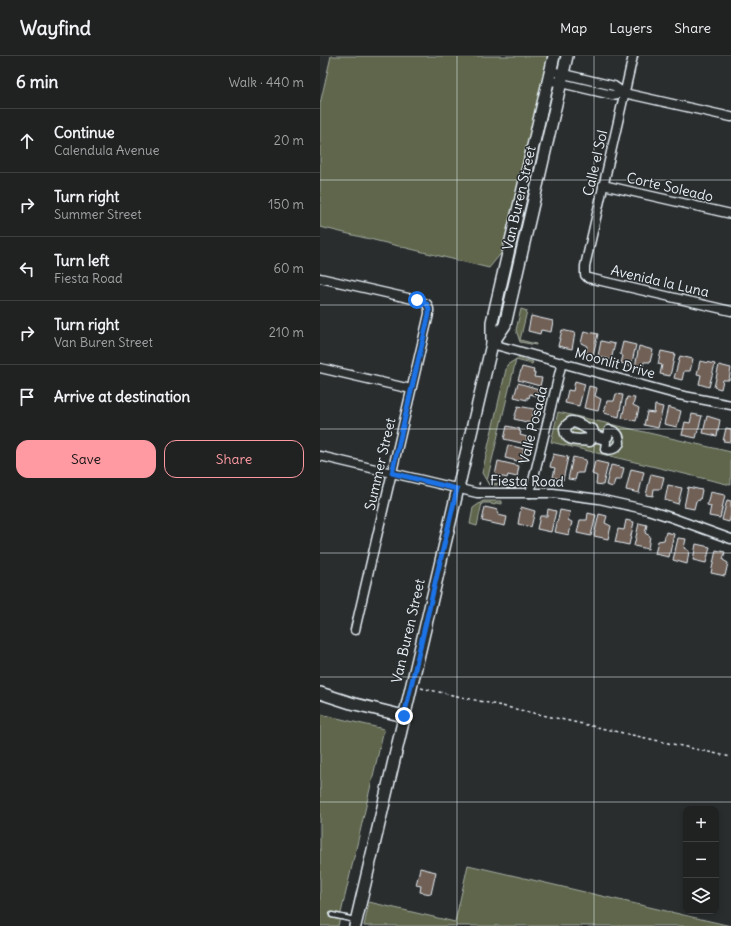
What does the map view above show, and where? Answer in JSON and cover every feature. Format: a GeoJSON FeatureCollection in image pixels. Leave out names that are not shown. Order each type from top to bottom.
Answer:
{"type":"FeatureCollection","features":[{"type":"Feature","properties":{"kind":"street","name":"Van Buren Street"},"geometry":{"type":"LineString","coordinates":[[356,923],[492,344],[492,322],[554,56]]}},
{"type":"Feature","properties":{"kind":"street","name":"Van Buren Street"},"geometry":{"type":"LineString","coordinates":[[492,344],[505,325],[567,56]]}},
{"type":"Feature","properties":{"kind":"street","name":"Calle el Sol"},"geometry":{"type":"LineString","coordinates":[[584,275],[633,56]]}},
{"type":"Feature","properties":{"kind":"street"},"geometry":{"type":"LineString","coordinates":[[550,76],[562,78],[612,95],[624,93],[731,117]]}},
{"type":"Feature","properties":{"kind":"street","name":"Corte Soleado"},"geometry":{"type":"LineString","coordinates":[[603,185],[731,214]]}},
{"type":"Feature","properties":{"kind":"street","name":"Avenida la Luna"},"geometry":{"type":"LineString","coordinates":[[584,275],[593,279],[731,311]]}},
{"type":"Feature","properties":{"kind":"street","name":"Summer Street"},"geometry":{"type":"LineString","coordinates":[[320,278],[417,300],[427,304],[429,309],[355,630]]}},
{"type":"Feature","properties":{"kind":"street","name":"Moonlit Drive"},"geometry":{"type":"LineString","coordinates":[[492,344],[679,395],[731,405]]}},
{"type":"Feature","properties":{"kind":"street","name":"Valle Posada"},"geometry":{"type":"LineString","coordinates":[[530,493],[562,362]]}},
{"type":"Feature","properties":{"kind":"street"},"geometry":{"type":"LineString","coordinates":[[320,368],[411,389]]}},
{"type":"Feature","properties":{"kind":"street"},"geometry":{"type":"LineString","coordinates":[[569,422],[576,422],[586,428],[593,429],[595,435],[606,438],[608,437],[609,430],[614,431],[620,438],[620,443],[614,450],[605,449],[605,440],[594,438],[590,442],[572,440],[567,437],[564,430],[566,430],[566,433],[570,438],[586,439],[591,436],[590,432],[586,429],[575,423],[572,423],[564,428],[569,422]]}},
{"type":"Feature","properties":{"kind":"street","name":"Fiesta Road"},"geometry":{"type":"LineString","coordinates":[[320,456],[477,493],[575,495],[623,504],[673,518],[731,539]]}},
{"type":"Feature","properties":{"kind":"street"},"geometry":{"type":"LineString","coordinates":[[320,693],[351,703],[404,716]]}},
{"type":"Feature","properties":{"kind":"lane"},"geometry":{"type":"LineString","coordinates":[[332,915],[356,923]]}},
{"type":"Feature","properties":{"kind":"path"},"geometry":{"type":"LineString","coordinates":[[411,686],[731,757]]}},
{"type":"Feature","properties":{"kind":"green space"},"geometry":{"type":"Polygon","coordinates":[[[331,56],[549,56],[503,251],[489,268],[320,227],[320,104],[331,56]]]}},
{"type":"Feature","properties":{"kind":"green space"},"geometry":{"type":"Polygon","coordinates":[[[521,309],[527,311],[520,340],[536,345],[520,342],[516,330],[521,309]]]}},
{"type":"Feature","properties":{"kind":"green space"},"geometry":{"type":"Polygon","coordinates":[[[518,358],[533,362],[532,364],[516,360],[487,481],[490,484],[502,483],[502,485],[489,485],[482,473],[507,365],[518,358]]]}},
{"type":"Feature","properties":{"kind":"green space"},"geometry":{"type":"Polygon","coordinates":[[[558,412],[731,452],[731,485],[551,442],[558,412]]]}},
{"type":"Feature","properties":{"kind":"green space"},"geometry":{"type":"Polygon","coordinates":[[[483,501],[502,501],[502,504],[496,503],[495,505],[491,503],[482,503],[477,526],[470,524],[473,508],[483,501]]]}},
{"type":"Feature","properties":{"kind":"green space"},"geometry":{"type":"Polygon","coordinates":[[[320,714],[384,729],[338,926],[320,926],[320,714]]]}},
{"type":"Feature","properties":{"kind":"green space"},"geometry":{"type":"Polygon","coordinates":[[[468,865],[731,926],[364,926],[369,902],[455,922],[468,865]]]}},
{"type":"Feature","properties":{"kind":"building"},"geometry":{"type":"Polygon","coordinates":[[[531,316],[553,321],[551,332],[541,330],[540,334],[528,331],[531,316]]]}},
{"type":"Feature","properties":{"kind":"building"},"geometry":{"type":"Polygon","coordinates":[[[562,330],[575,333],[572,349],[558,346],[562,330]]]}},
{"type":"Feature","properties":{"kind":"building"},"geometry":{"type":"Polygon","coordinates":[[[584,331],[598,334],[593,355],[586,353],[587,346],[581,343],[584,331]]]}},
{"type":"Feature","properties":{"kind":"building"},"geometry":{"type":"Polygon","coordinates":[[[601,341],[615,344],[611,360],[598,356],[601,341]]]}},
{"type":"Feature","properties":{"kind":"building"},"geometry":{"type":"Polygon","coordinates":[[[623,342],[636,345],[631,366],[621,363],[623,356],[620,354],[623,342]]]}},
{"type":"Feature","properties":{"kind":"building"},"geometry":{"type":"Polygon","coordinates":[[[639,346],[653,350],[650,362],[644,362],[642,369],[635,367],[639,346]]]}},
{"type":"Feature","properties":{"kind":"building"},"geometry":{"type":"Polygon","coordinates":[[[661,351],[675,354],[670,376],[660,374],[662,365],[658,364],[661,351]]]}},
{"type":"Feature","properties":{"kind":"building"},"geometry":{"type":"Polygon","coordinates":[[[680,356],[693,359],[690,371],[684,371],[682,380],[674,378],[680,356]]]}},
{"type":"Feature","properties":{"kind":"building"},"geometry":{"type":"Polygon","coordinates":[[[700,361],[715,364],[709,387],[699,384],[701,375],[697,374],[700,361]]]}},
{"type":"Feature","properties":{"kind":"building"},"geometry":{"type":"Polygon","coordinates":[[[719,365],[731,368],[729,380],[723,380],[721,389],[714,387],[719,365]]]}},
{"type":"Feature","properties":{"kind":"building"},"geometry":{"type":"Polygon","coordinates":[[[522,367],[534,370],[534,377],[542,378],[540,386],[518,380],[522,367]]]}},
{"type":"Feature","properties":{"kind":"building"},"geometry":{"type":"Polygon","coordinates":[[[575,381],[585,384],[579,406],[565,403],[568,390],[573,391],[575,381]]]}},
{"type":"Feature","properties":{"kind":"building"},"geometry":{"type":"Polygon","coordinates":[[[518,383],[539,389],[537,396],[530,394],[529,398],[527,397],[527,400],[514,397],[518,383]]]}},
{"type":"Feature","properties":{"kind":"building"},"geometry":{"type":"Polygon","coordinates":[[[589,386],[597,388],[595,396],[601,399],[598,411],[584,408],[589,386]]]}},
{"type":"Feature","properties":{"kind":"building"},"geometry":{"type":"Polygon","coordinates":[[[616,394],[623,395],[619,417],[604,413],[607,401],[614,401],[616,394]]]}},
{"type":"Feature","properties":{"kind":"building"},"geometry":{"type":"Polygon","coordinates":[[[627,397],[635,398],[633,405],[639,408],[636,421],[622,418],[627,397]]]}},
{"type":"Feature","properties":{"kind":"building"},"geometry":{"type":"Polygon","coordinates":[[[655,405],[663,407],[658,428],[644,425],[647,412],[654,413],[655,405]]]}},
{"type":"Feature","properties":{"kind":"building"},"geometry":{"type":"Polygon","coordinates":[[[518,406],[534,409],[531,423],[514,419],[518,406]]]}},
{"type":"Feature","properties":{"kind":"building"},"geometry":{"type":"Polygon","coordinates":[[[668,407],[681,411],[677,427],[664,424],[668,407]]]}},
{"type":"Feature","properties":{"kind":"building"},"geometry":{"type":"Polygon","coordinates":[[[692,414],[702,416],[696,438],[682,435],[685,422],[690,423],[692,414]]]}},
{"type":"Feature","properties":{"kind":"building"},"geometry":{"type":"Polygon","coordinates":[[[707,416],[720,420],[717,436],[703,433],[707,416]]]}},
{"type":"Feature","properties":{"kind":"building"},"geometry":{"type":"Polygon","coordinates":[[[507,426],[520,429],[520,435],[527,437],[526,444],[504,439],[507,426]]]}},
{"type":"Feature","properties":{"kind":"building"},"geometry":{"type":"Polygon","coordinates":[[[726,428],[731,429],[731,442],[723,441],[726,428]]]}},
{"type":"Feature","properties":{"kind":"building"},"geometry":{"type":"Polygon","coordinates":[[[508,445],[524,449],[521,462],[505,458],[508,445]]]}},
{"type":"Feature","properties":{"kind":"building"},"geometry":{"type":"Polygon","coordinates":[[[553,454],[568,457],[563,480],[553,477],[555,468],[550,467],[553,454]]]}},
{"type":"Feature","properties":{"kind":"building"},"geometry":{"type":"Polygon","coordinates":[[[573,457],[586,460],[583,473],[577,473],[575,480],[568,479],[573,457]]]}},
{"type":"Feature","properties":{"kind":"building"},"geometry":{"type":"Polygon","coordinates":[[[498,461],[519,466],[517,477],[508,475],[507,478],[495,475],[498,461]]]}},
{"type":"Feature","properties":{"kind":"building"},"geometry":{"type":"Polygon","coordinates":[[[595,461],[608,464],[603,485],[596,484],[597,476],[592,474],[595,461]]]}},
{"type":"Feature","properties":{"kind":"building"},"geometry":{"type":"Polygon","coordinates":[[[611,465],[624,468],[621,480],[615,480],[613,487],[606,485],[611,465]]]}},
{"type":"Feature","properties":{"kind":"building"},"geometry":{"type":"Polygon","coordinates":[[[631,469],[644,472],[639,493],[626,490],[631,469]]]}},
{"type":"Feature","properties":{"kind":"building"},"geometry":{"type":"Polygon","coordinates":[[[651,474],[664,477],[661,489],[654,489],[653,496],[646,495],[651,474]]]}},
{"type":"Feature","properties":{"kind":"building"},"geometry":{"type":"Polygon","coordinates":[[[668,485],[682,488],[678,504],[665,500],[668,485]]]}},
{"type":"Feature","properties":{"kind":"building"},"geometry":{"type":"Polygon","coordinates":[[[688,487],[702,490],[700,500],[696,501],[694,509],[684,507],[688,487]]]}},
{"type":"Feature","properties":{"kind":"building"},"geometry":{"type":"Polygon","coordinates":[[[710,492],[725,495],[720,518],[709,516],[711,506],[707,505],[710,492]]]}},
{"type":"Feature","properties":{"kind":"building"},"geometry":{"type":"Polygon","coordinates":[[[727,500],[731,501],[731,515],[729,522],[722,520],[727,500]]]}},
{"type":"Feature","properties":{"kind":"building"},"geometry":{"type":"Polygon","coordinates":[[[485,507],[498,510],[498,515],[507,517],[505,526],[482,521],[485,507]]]}},
{"type":"Feature","properties":{"kind":"building"},"geometry":{"type":"Polygon","coordinates":[[[521,507],[535,511],[531,527],[518,524],[521,507]]]}},
{"type":"Feature","properties":{"kind":"building"},"geometry":{"type":"Polygon","coordinates":[[[548,509],[556,511],[551,532],[537,529],[540,516],[547,516],[548,509]]]}},
{"type":"Feature","properties":{"kind":"building"},"geometry":{"type":"Polygon","coordinates":[[[560,510],[570,512],[568,520],[572,522],[569,535],[555,532],[560,510]]]}},
{"type":"Feature","properties":{"kind":"building"},"geometry":{"type":"Polygon","coordinates":[[[588,513],[596,515],[591,536],[577,533],[580,520],[587,520],[588,513]]]}},
{"type":"Feature","properties":{"kind":"building"},"geometry":{"type":"Polygon","coordinates":[[[599,514],[607,516],[605,523],[611,526],[608,539],[594,536],[599,514]]]}},
{"type":"Feature","properties":{"kind":"building"},"geometry":{"type":"Polygon","coordinates":[[[626,520],[634,522],[629,545],[615,542],[618,529],[624,530],[626,520]]]}},
{"type":"Feature","properties":{"kind":"building"},"geometry":{"type":"Polygon","coordinates":[[[639,523],[647,525],[645,533],[650,536],[648,549],[634,546],[639,523]]]}},
{"type":"Feature","properties":{"kind":"building"},"geometry":{"type":"Polygon","coordinates":[[[666,532],[674,534],[669,557],[655,554],[658,541],[664,540],[666,532]]]}},
{"type":"Feature","properties":{"kind":"building"},"geometry":{"type":"Polygon","coordinates":[[[678,538],[686,539],[684,548],[689,551],[687,564],[673,560],[678,538]]]}},
{"type":"Feature","properties":{"kind":"building"},"geometry":{"type":"Polygon","coordinates":[[[696,544],[710,547],[706,563],[693,560],[696,544]]]}},
{"type":"Feature","properties":{"kind":"building"},"geometry":{"type":"Polygon","coordinates":[[[716,550],[725,552],[723,560],[728,563],[725,576],[711,573],[716,550]]]}},
{"type":"Feature","properties":{"kind":"building"},"geometry":{"type":"Polygon","coordinates":[[[420,868],[436,872],[431,894],[420,892],[421,886],[416,885],[420,868]]]}},
{"type":"Feature","properties":{"kind":"route"},"geometry":{"type":"LineString","coordinates":[[404,716],[457,489],[392,473],[429,314],[427,304],[417,300]]}}]}
